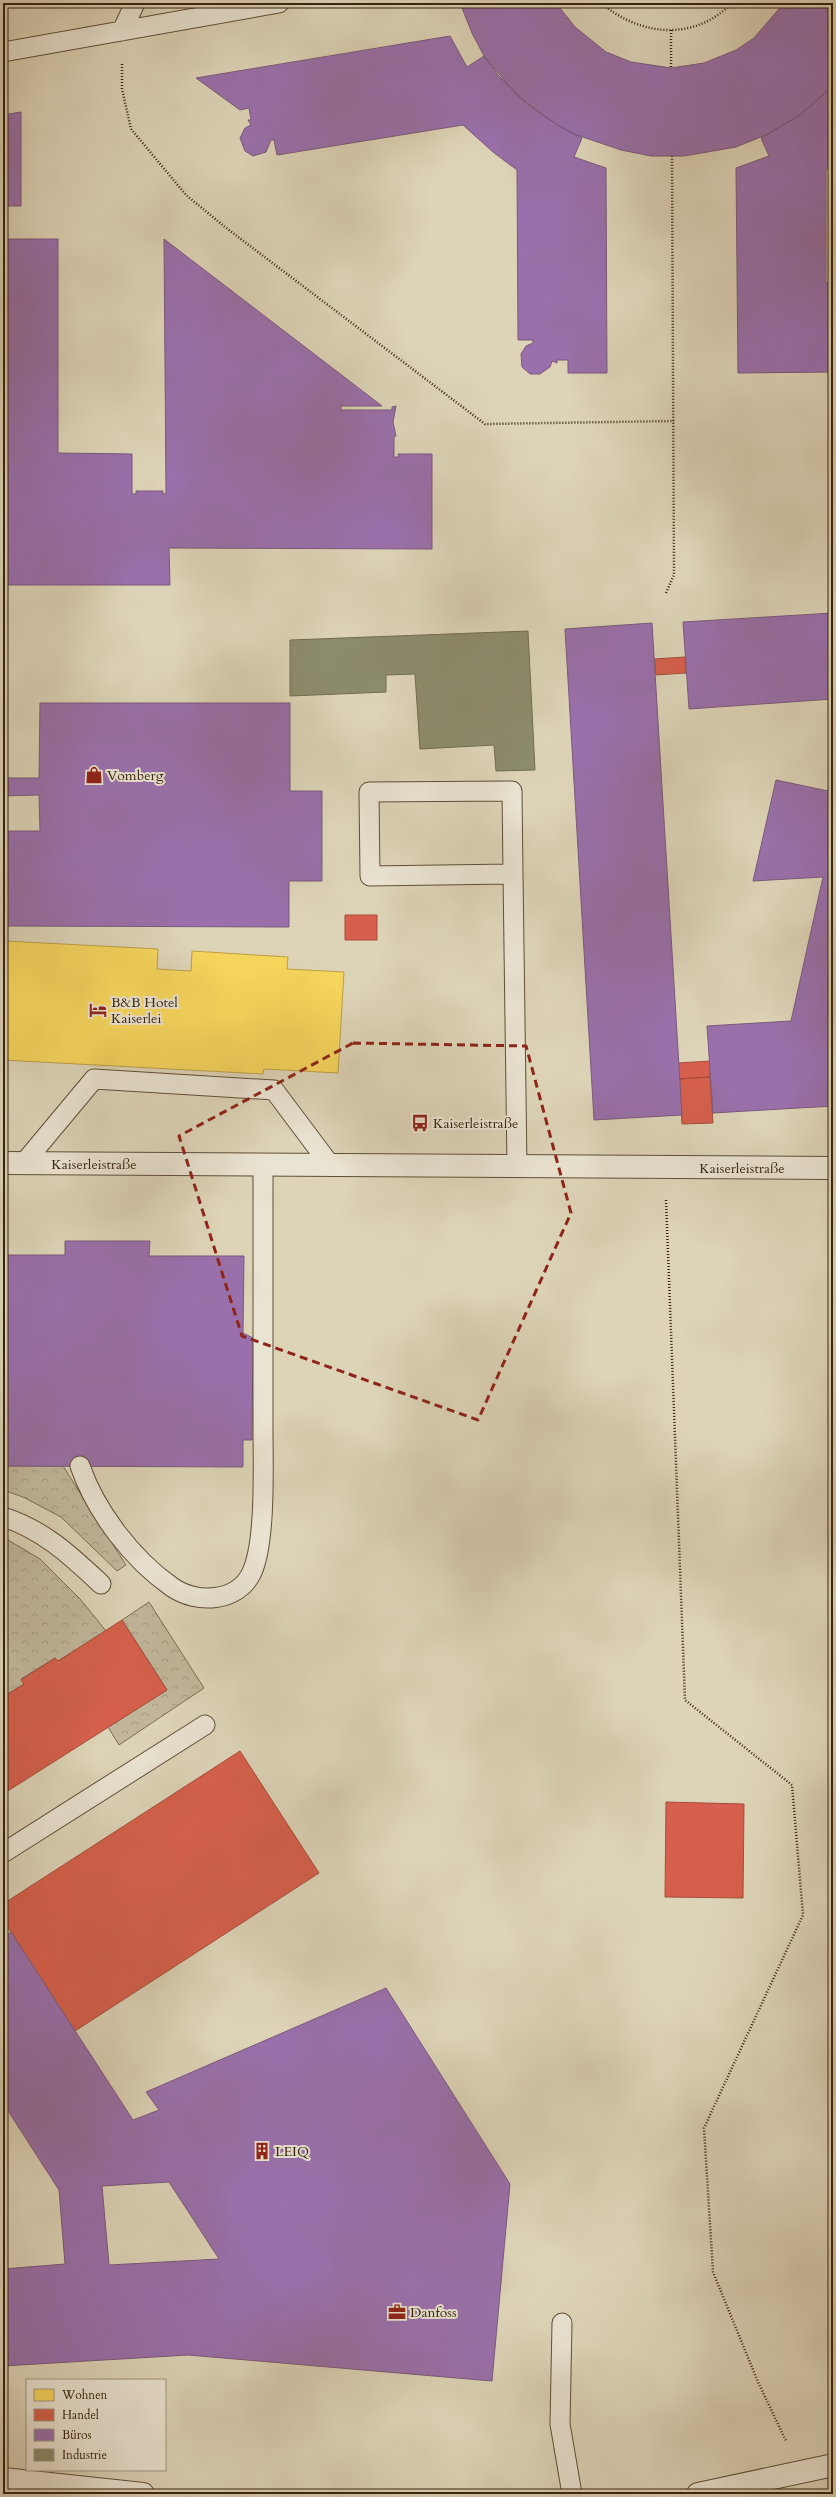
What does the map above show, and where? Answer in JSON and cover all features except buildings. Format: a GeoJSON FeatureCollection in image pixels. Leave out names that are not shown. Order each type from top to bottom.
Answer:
{"type":"FeatureCollection","features":[{"type":"Feature","properties":{"kind":"street","name":"Kaiserleistraße"},"geometry":{"type":"LineString","coordinates":[[13,1164],[833,1168]]}},
{"type":"Feature","properties":{"kind":"street"},"geometry":{"type":"LineString","coordinates":[[698,2494],[828,2466]]}},
{"type":"Feature","properties":{"kind":"street"},"geometry":{"type":"LineString","coordinates":[[3,2479],[143,2494]]}},
{"type":"Feature","properties":{"kind":"lane"},"geometry":{"type":"LineString","coordinates":[[122,31],[135,3]]}},
{"type":"Feature","properties":{"kind":"lane"},"geometry":{"type":"LineString","coordinates":[[3,52],[279,3]]}},
{"type":"Feature","properties":{"kind":"lane"},"geometry":{"type":"LineString","coordinates":[[513,874],[370,876],[369,792],[512,791],[517,1167]]}},
{"type":"Feature","properties":{"kind":"lane"},"geometry":{"type":"LineString","coordinates":[[13,1164],[94,1079],[274,1090],[332,1166]]}},
{"type":"Feature","properties":{"kind":"lane"},"geometry":{"type":"LineString","coordinates":[[80,1466],[88,1490],[133,1554],[152,1574],[178,1591],[202,1599],[222,1597],[239,1588],[251,1574],[258,1556],[263,1469],[263,1166]]}},
{"type":"Feature","properties":{"kind":"lane"},"geometry":{"type":"LineString","coordinates":[[3,1517],[16,1521],[61,1546],[101,1584]]}},
{"type":"Feature","properties":{"kind":"lane"},"geometry":{"type":"LineString","coordinates":[[3,1853],[205,1725]]}},
{"type":"Feature","properties":{"kind":"lane"},"geometry":{"type":"LineString","coordinates":[[562,2323],[560,2424],[572,2494]]}},
{"type":"Feature","properties":{"kind":"path"},"geometry":{"type":"LineString","coordinates":[[601,3],[615,15],[633,24],[652,29],[671,30],[691,27],[710,20],[732,3]]}},
{"type":"Feature","properties":{"kind":"path"},"geometry":{"type":"LineString","coordinates":[[671,30],[671,68]]}},
{"type":"Feature","properties":{"kind":"path"},"geometry":{"type":"LineString","coordinates":[[122,31],[122,89],[131,129],[186,195],[225,227],[484,424],[674,421]]}},
{"type":"Feature","properties":{"kind":"path"},"geometry":{"type":"LineString","coordinates":[[666,593],[674,575],[672,156]]}},
{"type":"Feature","properties":{"kind":"path"},"geometry":{"type":"LineString","coordinates":[[668,1227],[685,1700],[792,1785],[803,1915],[704,2128],[713,2272],[758,2382],[800,2472]]}},
{"type":"Feature","properties":{"kind":"highlighted area"},"geometry":{"type":"Polygon","coordinates":[[[353,1043],[526,1046],[571,1213],[478,1420],[242,1336],[179,1136],[353,1043]]]}},
{"type":"Feature","properties":{"kind":"green space"},"geometry":{"type":"Polygon","coordinates":[[[3,1466],[63,1466],[126,1565],[117,1571],[61,1517],[23,1497],[3,1490],[3,1466]]]}},
{"type":"Feature","properties":{"kind":"green space"},"geometry":{"type":"Polygon","coordinates":[[[3,1537],[40,1559],[81,1600],[106,1631],[58,1661],[55,1658],[21,1679],[24,1684],[3,1697],[3,1537]]]}},
{"type":"Feature","properties":{"kind":"green space"},"geometry":{"type":"Polygon","coordinates":[[[149,1602],[204,1688],[119,1745],[108,1727],[167,1690],[122,1620],[149,1602]]]}},
{"type":"Feature","properties":{"kind":"place","name":"Vomberg"},"geometry":{"type":"Point","coordinates":[94,775]}},
{"type":"Feature","properties":{"kind":"place","name":"B&B Hotel Kaiserlei"},"geometry":{"type":"Point","coordinates":[98,1010]}},
{"type":"Feature","properties":{"kind":"place","name":"Kaiserleistraße"},"geometry":{"type":"Point","coordinates":[420,1123]}},
{"type":"Feature","properties":{"kind":"place","name":"LEIQ"},"geometry":{"type":"Point","coordinates":[262,2151]}},
{"type":"Feature","properties":{"kind":"place","name":"Danfoss"},"geometry":{"type":"Point","coordinates":[397,2312]}}]}
